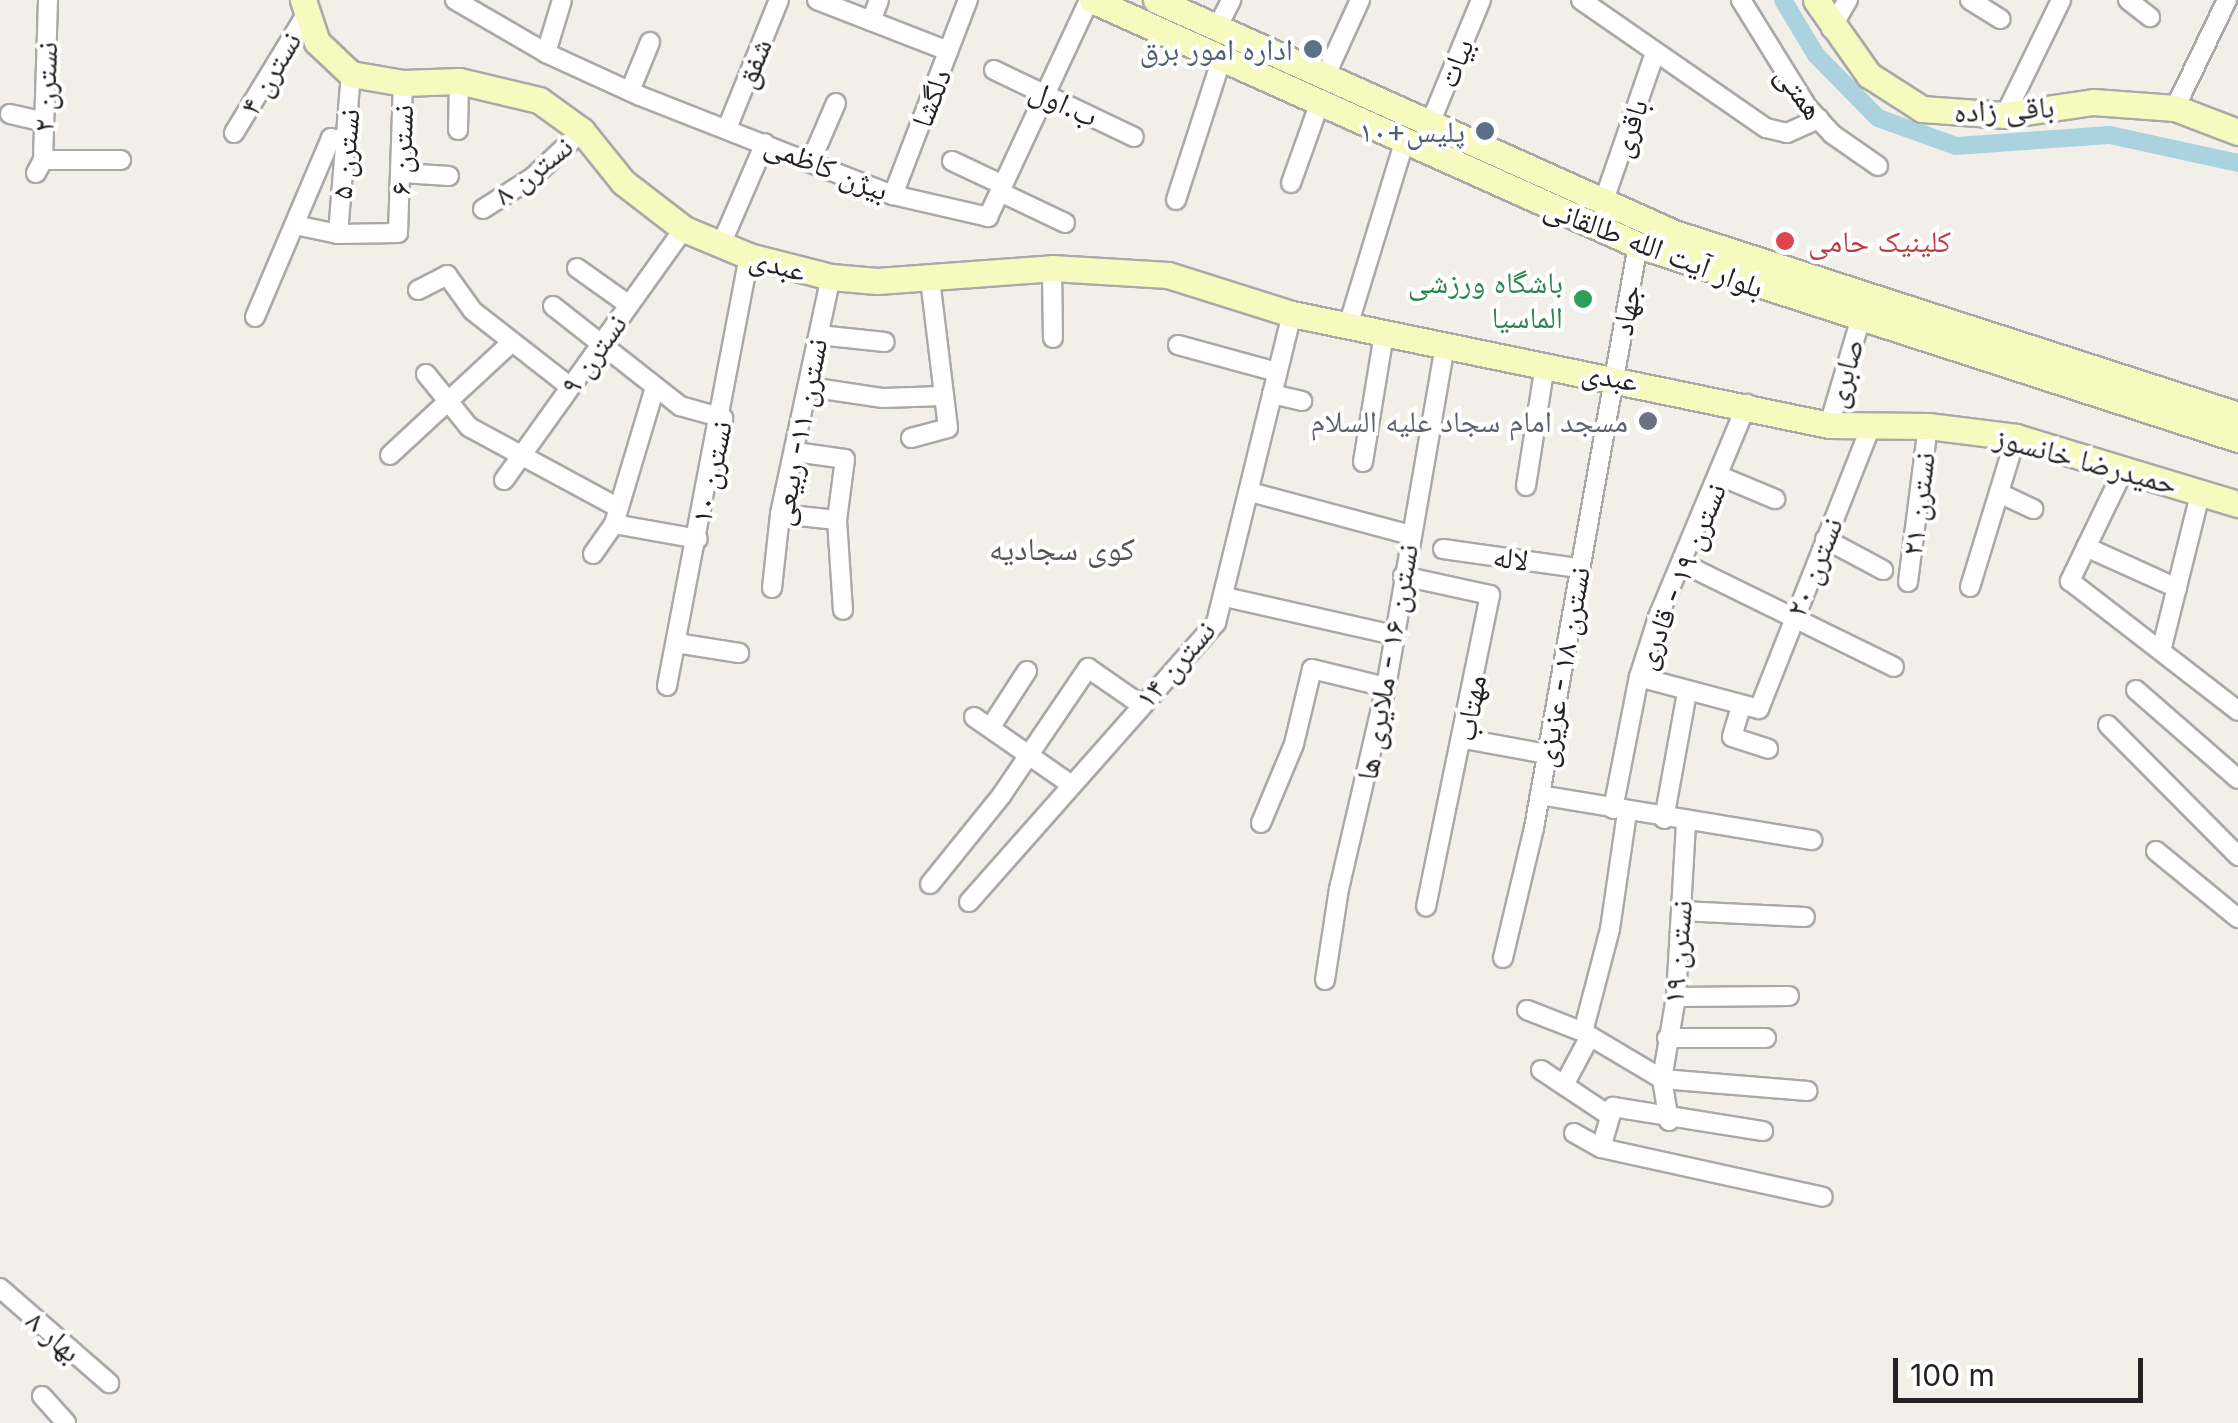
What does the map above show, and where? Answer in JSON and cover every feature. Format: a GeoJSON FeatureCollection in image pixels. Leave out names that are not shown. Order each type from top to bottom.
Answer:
{"type":"FeatureCollection","features":[{"type":"Feature","properties":{"kind":"street","name":"نسترن ۲"},"geometry":{"type":"LineString","coordinates":[[48,0],[39,167],[121,160]]}},
{"type":"Feature","properties":{"kind":"street","name":"بیژن کاظمی"},"geometry":{"type":"LineString","coordinates":[[455,0],[546,53],[630,92],[728,126],[894,196],[988,217],[1001,189]]}},
{"type":"Feature","properties":{"kind":"street"},"geometry":{"type":"LineString","coordinates":[[546,53],[562,0]]}},
{"type":"Feature","properties":{"kind":"street","name":"شفق"},"geometry":{"type":"LineString","coordinates":[[728,126],[778,0]]}},
{"type":"Feature","properties":{"kind":"street"},"geometry":{"type":"LineString","coordinates":[[816,0],[948,51]]}},
{"type":"Feature","properties":{"kind":"street"},"geometry":{"type":"LineString","coordinates":[[871,21],[879,0]]}},
{"type":"Feature","properties":{"kind":"street","name":"دلگشا"},"geometry":{"type":"LineString","coordinates":[[894,196],[968,0]]}},
{"type":"Feature","properties":{"kind":"street"},"geometry":{"type":"LineString","coordinates":[[1001,189],[1090,0]]}},
{"type":"Feature","properties":{"kind":"street","name":"بلوار آیت الله طالقانی"},"geometry":{"type":"LineString","coordinates":[[1090,0],[1220,61],[1429,126],[1603,203],[1818,284],[2238,415]]}},
{"type":"Feature","properties":{"kind":"street","name":"بلوار آیت الله طالقانی"},"geometry":{"type":"LineString","coordinates":[[1156,0],[1216,30],[1404,143],[1638,244],[1860,322],[2238,439]]}},
{"type":"Feature","properties":{"kind":"street"},"geometry":{"type":"LineString","coordinates":[[1216,30],[1231,0]]}},
{"type":"Feature","properties":{"kind":"street"},"geometry":{"type":"LineString","coordinates":[[1292,183],[1322,92],[1360,0]]}},
{"type":"Feature","properties":{"kind":"street","name":"بیات"},"geometry":{"type":"LineString","coordinates":[[1429,126],[1481,0]]}},
{"type":"Feature","properties":{"kind":"street"},"geometry":{"type":"LineString","coordinates":[[1582,0],[1766,128],[1787,133],[1819,120]]}},
{"type":"Feature","properties":{"kind":"street","name":"همتی"},"geometry":{"type":"LineString","coordinates":[[1742,0],[1819,120],[1878,166]]}},
{"type":"Feature","properties":{"kind":"street","name":"باقی زاده"},"geometry":{"type":"LineString","coordinates":[[1816,0],[1831,29],[1868,74],[1922,109],[2005,115],[2093,102],[2175,108],[2238,132]]}},
{"type":"Feature","properties":{"kind":"street"},"geometry":{"type":"LineString","coordinates":[[1831,29],[1848,0]]}},
{"type":"Feature","properties":{"kind":"street"},"geometry":{"type":"LineString","coordinates":[[1970,0],[2000,19]]}},
{"type":"Feature","properties":{"kind":"street"},"geometry":{"type":"LineString","coordinates":[[2005,115],[2061,0]]}},
{"type":"Feature","properties":{"kind":"street"},"geometry":{"type":"LineString","coordinates":[[2128,0],[2150,17]]}},
{"type":"Feature","properties":{"kind":"street"},"geometry":{"type":"LineString","coordinates":[[2175,108],[2227,0]]}},
{"type":"Feature","properties":{"kind":"street"},"geometry":{"type":"LineString","coordinates":[[305,7],[317,42],[351,74]]}},
{"type":"Feature","properties":{"kind":"street","name":"نسترن ۴"},"geometry":{"type":"LineString","coordinates":[[234,133],[305,7]]}},
{"type":"Feature","properties":{"kind":"street"},"geometry":{"type":"LineString","coordinates":[[630,92],[650,42]]}},
{"type":"Feature","properties":{"kind":"street","name":"باقری"},"geometry":{"type":"LineString","coordinates":[[1603,203],[1655,53]]}},
{"type":"Feature","properties":{"kind":"street"},"geometry":{"type":"LineString","coordinates":[[1176,200],[1220,61]]}},
{"type":"Feature","properties":{"kind":"street","name":"ب.اول"},"geometry":{"type":"LineString","coordinates":[[994,70],[1134,137]]}},
{"type":"Feature","properties":{"kind":"street","name":"عبدی"},"geometry":{"type":"LineString","coordinates":[[351,74],[404,83],[459,82],[538,100],[582,131],[623,182],[684,230],[720,247],[831,278],[930,279],[1052,268],[1168,274],[1292,314],[1384,334],[1614,376],[1829,425],[1871,426]]}},
{"type":"Feature","properties":{"kind":"street","name":"نسترن ۵"},"geometry":{"type":"LineString","coordinates":[[338,234],[351,74]]}},
{"type":"Feature","properties":{"kind":"street"},"geometry":{"type":"LineString","coordinates":[[458,130],[459,82]]}},
{"type":"Feature","properties":{"kind":"street","name":"نسترن ۶"},"geometry":{"type":"LineString","coordinates":[[295,224],[338,234],[398,234],[404,83]]}},
{"type":"Feature","properties":{"kind":"street"},"geometry":{"type":"LineString","coordinates":[[812,161],[836,104]]}},
{"type":"Feature","properties":{"kind":"street"},"geometry":{"type":"LineString","coordinates":[[10,114],[44,122]]}},
{"type":"Feature","properties":{"kind":"street","name":"نسترن ۸"},"geometry":{"type":"LineString","coordinates":[[483,209],[533,176],[582,131]]}},
{"type":"Feature","properties":{"kind":"street"},"geometry":{"type":"LineString","coordinates":[[255,318],[331,138],[347,142]]}},
{"type":"Feature","properties":{"kind":"street"},"geometry":{"type":"LineString","coordinates":[[1348,326],[1404,143]]}},
{"type":"Feature","properties":{"kind":"street"},"geometry":{"type":"LineString","coordinates":[[720,247],[765,144]]}},
{"type":"Feature","properties":{"kind":"street"},"geometry":{"type":"LineString","coordinates":[[952,161],[1064,223]]}},
{"type":"Feature","properties":{"kind":"street"},"geometry":{"type":"LineString","coordinates":[[402,173],[449,176]]}},
{"type":"Feature","properties":{"kind":"street","name":"نسترن ۹"},"geometry":{"type":"LineString","coordinates":[[504,480],[684,230]]}},
{"type":"Feature","properties":{"kind":"street","name":"جهاد"},"geometry":{"type":"LineString","coordinates":[[1614,376],[1638,244]]}},
{"type":"Feature","properties":{"kind":"street","name":"نسترن ۱۰"},"geometry":{"type":"LineString","coordinates":[[667,686],[723,418],[749,256]]}},
{"type":"Feature","properties":{"kind":"street"},"geometry":{"type":"LineString","coordinates":[[577,268],[629,304]]}},
{"type":"Feature","properties":{"kind":"street"},"geometry":{"type":"LineString","coordinates":[[1052,268],[1053,338]]}},
{"type":"Feature","properties":{"kind":"street"},"geometry":{"type":"LineString","coordinates":[[418,290],[448,274],[473,311],[569,386]]}},
{"type":"Feature","properties":{"kind":"street","name":"نسترن ۱۱- ربیعی"},"geometry":{"type":"LineString","coordinates":[[772,588],[780,514],[831,278]]}},
{"type":"Feature","properties":{"kind":"street"},"geometry":{"type":"LineString","coordinates":[[911,438],[948,428],[930,279]]}},
{"type":"Feature","properties":{"kind":"street"},"geometry":{"type":"LineString","coordinates":[[553,306],[680,406],[723,418]]}},
{"type":"Feature","properties":{"kind":"street","name":"نسترن ۱۴"},"geometry":{"type":"LineString","coordinates":[[969,902],[1140,704],[1216,624],[1292,314]]}},
{"type":"Feature","properties":{"kind":"street","name":"صابری"},"geometry":{"type":"LineString","coordinates":[[1829,425],[1860,322]]}},
{"type":"Feature","properties":{"kind":"street"},"geometry":{"type":"LineString","coordinates":[[1363,462],[1384,334]]}},
{"type":"Feature","properties":{"kind":"street"},"geometry":{"type":"LineString","coordinates":[[819,335],[885,342]]}},
{"type":"Feature","properties":{"kind":"street"},"geometry":{"type":"LineString","coordinates":[[390,455],[512,343]]}},
{"type":"Feature","properties":{"kind":"street","name":"نسترن ۱۶ - ملایری ها"},"geometry":{"type":"LineString","coordinates":[[1324,980],[1386,687],[1444,344]]}},
{"type":"Feature","properties":{"kind":"street"},"geometry":{"type":"LineString","coordinates":[[1178,345],[1277,372]]}},
{"type":"Feature","properties":{"kind":"street"},"geometry":{"type":"LineString","coordinates":[[1526,486],[1545,365]]}},
{"type":"Feature","properties":{"kind":"street"},"geometry":{"type":"LineString","coordinates":[[426,374],[470,427],[521,459],[616,515],[698,539]]}},
{"type":"Feature","properties":{"kind":"street","name":"نسترن ۱۸ - عزیزی"},"geometry":{"type":"LineString","coordinates":[[1503,958],[1540,795],[1614,376]]}},
{"type":"Feature","properties":{"kind":"street"},"geometry":{"type":"LineString","coordinates":[[593,554],[616,515],[655,387]]}},
{"type":"Feature","properties":{"kind":"street"},"geometry":{"type":"LineString","coordinates":[[810,387],[883,398],[943,396]]}},
{"type":"Feature","properties":{"kind":"street"},"geometry":{"type":"LineString","coordinates":[[1272,394],[1302,402]]}},
{"type":"Feature","properties":{"kind":"street","name":"نسترن ۱۹ - قادری"},"geometry":{"type":"LineString","coordinates":[[1564,1085],[1586,1034],[1610,929],[1620,811],[1639,677],[1748,404]]}},
{"type":"Feature","properties":{"kind":"street","name":"حمیدرضا خانسوز"},"geometry":{"type":"LineString","coordinates":[[1871,426],[1928,426],[2016,437],[2238,504]]}},
{"type":"Feature","properties":{"kind":"street","name":"نسترن ۲۰"},"geometry":{"type":"LineString","coordinates":[[1750,708],[1793,619],[1871,426]]}},
{"type":"Feature","properties":{"kind":"street","name":"نسترن ۲۱"},"geometry":{"type":"LineString","coordinates":[[1908,582],[1928,426]]}},
{"type":"Feature","properties":{"kind":"street"},"geometry":{"type":"LineString","coordinates":[[1970,587],[2016,437]]}},
{"type":"Feature","properties":{"kind":"street"},"geometry":{"type":"LineString","coordinates":[[794,452],[845,459],[837,520],[844,610]]}},
{"type":"Feature","properties":{"kind":"street"},"geometry":{"type":"LineString","coordinates":[[2125,468],[2070,580],[2162,647],[2172,664],[2238,711]]}},
{"type":"Feature","properties":{"kind":"street"},"geometry":{"type":"LineString","coordinates":[[1720,476],[1775,499]]}},
{"type":"Feature","properties":{"kind":"street"},"geometry":{"type":"LineString","coordinates":[[1250,492],[1410,535]]}},
{"type":"Feature","properties":{"kind":"street"},"geometry":{"type":"LineString","coordinates":[[1998,492],[2034,508]]}},
{"type":"Feature","properties":{"kind":"street"},"geometry":{"type":"LineString","coordinates":[[2162,647],[2202,492]]}},
{"type":"Feature","properties":{"kind":"street"},"geometry":{"type":"LineString","coordinates":[[780,514],[837,520]]}},
{"type":"Feature","properties":{"kind":"street"},"geometry":{"type":"LineString","coordinates":[[1826,539],[1884,570]]}},
{"type":"Feature","properties":{"kind":"street"},"geometry":{"type":"LineString","coordinates":[[2086,547],[2177,588]]}},
{"type":"Feature","properties":{"kind":"street","name":"لاله"},"geometry":{"type":"LineString","coordinates":[[1444,549],[1579,568]]}},
{"type":"Feature","properties":{"kind":"street"},"geometry":{"type":"LineString","coordinates":[[1682,563],[1894,667]]}},
{"type":"Feature","properties":{"kind":"street","name":"مهتاب"},"geometry":{"type":"LineString","coordinates":[[1403,576],[1490,595],[1465,739],[1426,907]]}},
{"type":"Feature","properties":{"kind":"street"},"geometry":{"type":"LineString","coordinates":[[1225,596],[1393,634]]}},
{"type":"Feature","properties":{"kind":"street"},"geometry":{"type":"LineString","coordinates":[[676,643],[739,653]]}},
{"type":"Feature","properties":{"kind":"street"},"geometry":{"type":"LineString","coordinates":[[930,884],[1088,668],[1140,704]]}},
{"type":"Feature","properties":{"kind":"street"},"geometry":{"type":"LineString","coordinates":[[1262,823],[1294,744],[1312,670],[1386,687]]}},
{"type":"Feature","properties":{"kind":"street"},"geometry":{"type":"LineString","coordinates":[[990,728],[1027,671]]}},
{"type":"Feature","properties":{"kind":"street"},"geometry":{"type":"LineString","coordinates":[[1639,677],[1750,708],[1732,737],[1768,750]]}},
{"type":"Feature","properties":{"kind":"street"},"geometry":{"type":"LineString","coordinates":[[2136,690],[2238,779]]}},
{"type":"Feature","properties":{"kind":"street"},"geometry":{"type":"LineString","coordinates":[[1664,819],[1687,692]]}},
{"type":"Feature","properties":{"kind":"street"},"geometry":{"type":"LineString","coordinates":[[974,717],[1070,784]]}},
{"type":"Feature","properties":{"kind":"street"},"geometry":{"type":"LineString","coordinates":[[2108,724],[2238,856]]}},
{"type":"Feature","properties":{"kind":"street"},"geometry":{"type":"LineString","coordinates":[[1465,739],[1547,754]]}},
{"type":"Feature","properties":{"kind":"street"},"geometry":{"type":"LineString","coordinates":[[1540,795],[1686,824],[1812,840]]}},
{"type":"Feature","properties":{"kind":"street","name":"نسترن ۱۹"},"geometry":{"type":"LineString","coordinates":[[1669,1121],[1662,1079],[1676,996],[1686,824]]}},
{"type":"Feature","properties":{"kind":"street"},"geometry":{"type":"LineString","coordinates":[[2156,851],[2238,918]]}},
{"type":"Feature","properties":{"kind":"street"},"geometry":{"type":"LineString","coordinates":[[1681,911],[1804,917]]}},
{"type":"Feature","properties":{"kind":"street"},"geometry":{"type":"LineString","coordinates":[[1676,996],[1789,996]]}},
{"type":"Feature","properties":{"kind":"street"},"geometry":{"type":"LineString","coordinates":[[1527,1010],[1586,1034],[1662,1079],[1808,1092]]}},
{"type":"Feature","properties":{"kind":"street"},"geometry":{"type":"LineString","coordinates":[[1667,1038],[1766,1038]]}},
{"type":"Feature","properties":{"kind":"street"},"geometry":{"type":"LineString","coordinates":[[1541,1070],[1610,1116]]}},
{"type":"Feature","properties":{"kind":"street","name":"نسترن ۱۹"},"geometry":{"type":"LineString","coordinates":[[1640,1114],[1662,1079]]}},
{"type":"Feature","properties":{"kind":"street"},"geometry":{"type":"LineString","coordinates":[[1601,1148],[1613,1108],[1669,1121],[1763,1131]]}},
{"type":"Feature","properties":{"kind":"street"},"geometry":{"type":"LineString","coordinates":[[1574,1133],[1601,1148],[1823,1197]]}},
{"type":"Feature","properties":{"kind":"street","name":"بهار ۸"},"geometry":{"type":"LineString","coordinates":[[0,1288],[108,1383]]}},
{"type":"Feature","properties":{"kind":"street"},"geometry":{"type":"LineString","coordinates":[[42,1396],[66,1423]]}},
{"type":"Feature","properties":{"kind":"waterway"},"geometry":{"type":"LineString","coordinates":[[1783,0],[1816,55],[1878,118],[1956,146],[2110,135],[2238,163]]}},
{"type":"Feature","properties":{"kind":"place","name":"اداره امور برق"},"geometry":{"type":"Point","coordinates":[1313,49]}},
{"type":"Feature","properties":{"kind":"place","name":"پلیس+۱۰"},"geometry":{"type":"Point","coordinates":[1485,131]}},
{"type":"Feature","properties":{"kind":"place","name":"کلینیک حامی"},"geometry":{"type":"Point","coordinates":[1785,241]}},
{"type":"Feature","properties":{"kind":"place","name":"باشگاه ورزشی الماسیا"},"geometry":{"type":"Point","coordinates":[1583,299]}},
{"type":"Feature","properties":{"kind":"place","name":"مسجد امام سجاد علیه السلام"},"geometry":{"type":"Point","coordinates":[1648,421]}},
{"type":"Feature","properties":{"kind":"district","name":"کوی سجادیه"},"geometry":{"type":"Point","coordinates":[1062,549]}}]}
